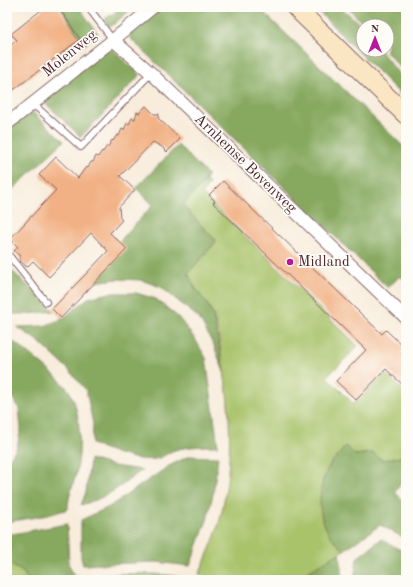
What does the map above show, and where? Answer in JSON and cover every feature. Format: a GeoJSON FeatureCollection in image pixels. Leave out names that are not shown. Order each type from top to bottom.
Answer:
{"type":"FeatureCollection","features":[{"type":"Feature","properties":{"kind":"main road"},"geometry":{"type":"LineString","coordinates":[[295,7],[406,115]]}},
{"type":"Feature","properties":{"kind":"street","name":"Molenweg"},"geometry":{"type":"LineString","coordinates":[[7,124],[152,7]]}},
{"type":"Feature","properties":{"kind":"street","name":"Arnhemse Bovenweg"},"geometry":{"type":"LineString","coordinates":[[113,40],[151,73],[406,318]]}},
{"type":"Feature","properties":{"kind":"lane","name":"Arnhemse Bovenweg"},"geometry":{"type":"LineString","coordinates":[[88,7],[113,40]]}},
{"type":"Feature","properties":{"kind":"lane"},"geometry":{"type":"LineString","coordinates":[[33,104],[81,147],[151,73]]}},
{"type":"Feature","properties":{"kind":"lane"},"geometry":{"type":"LineString","coordinates":[[7,253],[46,302]]}},
{"type":"Feature","properties":{"kind":"green space"},"geometry":{"type":"Polygon","coordinates":[[[60,7],[79,7],[98,34],[84,45],[60,7]]]}},
{"type":"Feature","properties":{"kind":"green space"},"geometry":{"type":"Polygon","coordinates":[[[122,7],[134,7],[110,27],[104,20],[122,7]]]}},
{"type":"Feature","properties":{"kind":"green space"},"geometry":{"type":"Polygon","coordinates":[[[158,7],[258,7],[406,149],[406,281],[400,276],[388,288],[126,34],[158,7]]]}},
{"type":"Feature","properties":{"kind":"green space"},"geometry":{"type":"Polygon","coordinates":[[[314,7],[340,7],[355,19],[355,48],[314,7]]]}},
{"type":"Feature","properties":{"kind":"green space"},"geometry":{"type":"Polygon","coordinates":[[[347,7],[406,7],[406,75],[392,58],[395,58],[395,18],[358,18],[347,7]]]}},
{"type":"Feature","properties":{"kind":"green space"},"geometry":{"type":"Polygon","coordinates":[[[110,47],[140,75],[81,137],[41,99],[110,47]]]}},
{"type":"Feature","properties":{"kind":"green space"},"geometry":{"type":"Polygon","coordinates":[[[364,58],[386,58],[406,83],[406,100],[364,58]]]}},
{"type":"Feature","properties":{"kind":"green space"},"geometry":{"type":"Polygon","coordinates":[[[29,109],[64,141],[12,190],[7,185],[7,126],[29,109]]]}},
{"type":"Feature","properties":{"kind":"green space"},"geometry":{"type":"Polygon","coordinates":[[[178,145],[207,174],[206,180],[184,204],[185,208],[215,240],[215,243],[188,273],[195,288],[206,302],[213,315],[224,372],[214,346],[199,318],[161,287],[141,280],[118,279],[94,282],[75,289],[153,205],[136,188],[178,145]]]}},
{"type":"Feature","properties":{"kind":"green space"},"geometry":{"type":"Polygon","coordinates":[[[206,180],[209,183],[202,194],[358,346],[327,377],[354,404],[385,373],[406,393],[406,456],[382,460],[373,453],[355,455],[346,446],[324,477],[321,498],[323,521],[333,539],[344,550],[295,580],[215,580],[199,574],[212,543],[224,503],[230,442],[228,401],[220,343],[216,326],[211,311],[197,291],[188,273],[215,243],[215,240],[185,208],[184,203],[206,180]]]}},
{"type":"Feature","properties":{"kind":"green space"},"geometry":{"type":"Polygon","coordinates":[[[7,266],[54,311],[28,314],[7,314],[7,266]]]}},
{"type":"Feature","properties":{"kind":"green space"},"geometry":{"type":"Polygon","coordinates":[[[110,293],[136,293],[156,299],[178,317],[195,339],[206,358],[218,446],[196,446],[180,449],[158,458],[147,460],[123,455],[92,444],[93,424],[86,390],[68,369],[38,341],[17,327],[44,326],[62,319],[88,298],[110,293]]]}},
{"type":"Feature","properties":{"kind":"green space"},"geometry":{"type":"Polygon","coordinates":[[[7,337],[60,380],[71,394],[77,411],[79,452],[77,470],[70,494],[68,509],[48,515],[7,522],[7,463],[17,447],[21,429],[19,409],[7,388],[7,337]]]}},
{"type":"Feature","properties":{"kind":"green space"},"geometry":{"type":"Polygon","coordinates":[[[346,446],[355,455],[373,453],[382,460],[406,456],[406,476],[395,492],[406,503],[406,539],[380,525],[344,550],[329,533],[322,519],[320,494],[327,470],[331,463],[346,446]]]}},
{"type":"Feature","properties":{"kind":"green space"},"geometry":{"type":"Polygon","coordinates":[[[189,456],[218,457],[213,494],[207,520],[190,566],[156,562],[83,565],[81,558],[81,520],[109,507],[169,466],[189,456]]]}},
{"type":"Feature","properties":{"kind":"green space"},"geometry":{"type":"Polygon","coordinates":[[[90,459],[113,466],[142,470],[106,495],[81,505],[86,492],[90,459]]]}},
{"type":"Feature","properties":{"kind":"green space"},"geometry":{"type":"Polygon","coordinates":[[[67,524],[69,565],[75,577],[120,574],[151,574],[195,580],[28,580],[23,572],[7,563],[7,535],[67,524]]]}},
{"type":"Feature","properties":{"kind":"green space"},"geometry":{"type":"Polygon","coordinates":[[[381,539],[406,553],[406,580],[354,580],[357,558],[381,539]]]}},
{"type":"Feature","properties":{"kind":"green space"},"geometry":{"type":"Polygon","coordinates":[[[339,553],[342,567],[341,580],[295,580],[339,553]]]}},
{"type":"Feature","properties":{"kind":"green space"},"geometry":{"type":"Polygon","coordinates":[[[7,563],[23,572],[28,580],[7,580],[7,563]]]}},
{"type":"Feature","properties":{"kind":"building"},"geometry":{"type":"Polygon","coordinates":[[[45,7],[58,7],[80,39],[7,95],[7,48],[17,40],[11,34],[45,7]]]}},
{"type":"Feature","properties":{"kind":"building"},"geometry":{"type":"Polygon","coordinates":[[[146,106],[154,114],[159,114],[158,118],[180,139],[167,152],[153,142],[120,176],[135,190],[119,207],[120,218],[122,220],[110,233],[127,249],[61,318],[52,309],[108,251],[91,233],[49,277],[33,261],[27,267],[20,261],[20,256],[14,251],[18,247],[10,239],[56,190],[39,175],[56,157],[78,178],[86,167],[88,168],[91,162],[93,162],[96,156],[98,157],[107,146],[108,147],[117,135],[119,136],[127,123],[129,124],[132,118],[135,119],[137,112],[139,113],[146,106]]]}},
{"type":"Feature","properties":{"kind":"building","name":"Midland"},"geometry":{"type":"Polygon","coordinates":[[[223,181],[382,334],[386,330],[406,349],[401,353],[406,358],[406,388],[386,369],[356,400],[336,381],[366,350],[213,203],[215,201],[209,195],[223,181]]]}},
{"type":"Feature","properties":{"kind":"place","name":"Midland"},"geometry":{"type":"Point","coordinates":[290,262]}}]}
